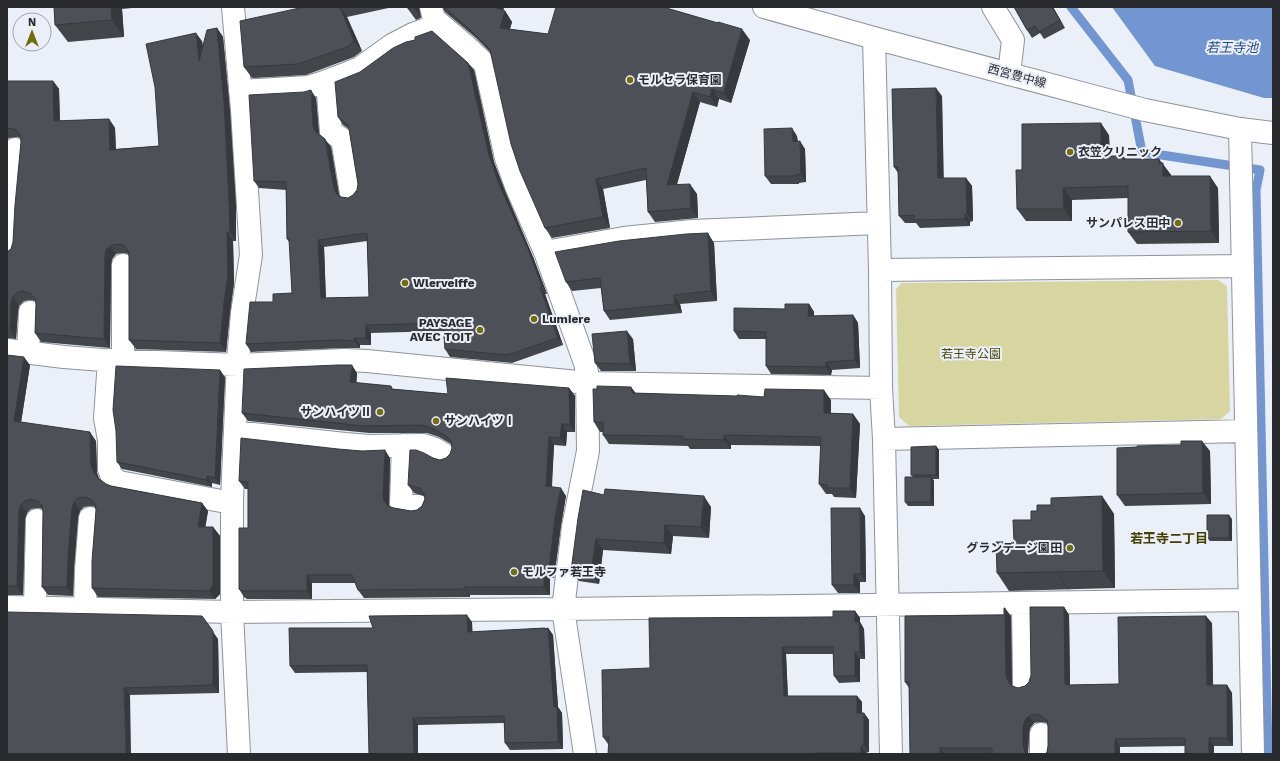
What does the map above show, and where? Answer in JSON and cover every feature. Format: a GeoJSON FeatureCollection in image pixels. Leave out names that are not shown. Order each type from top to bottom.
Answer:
{"type":"FeatureCollection","features":[{"type":"Feature","properties":{"kind":"street"},"geometry":{"type":"LineString","coordinates":[[233,7],[251,255],[242,313],[238,365],[232,503],[232,612],[239,754]]}},
{"type":"Feature","properties":{"kind":"street","name":"西宮豊中線"},"geometry":{"type":"LineString","coordinates":[[764,7],[805,12],[874,38],[1135,107],[1240,129],[1273,134]]}},
{"type":"Feature","properties":{"kind":"street"},"geometry":{"type":"LineString","coordinates":[[993,7],[1013,40],[1009,74]]}},
{"type":"Feature","properties":{"kind":"street"},"geometry":{"type":"LineString","coordinates":[[240,91],[308,87],[327,81],[360,68],[392,45],[413,34],[435,16],[485,64],[506,158],[514,181],[545,252],[585,363],[588,383],[588,451],[573,527],[563,610],[585,754]]}},
{"type":"Feature","properties":{"kind":"street"},"geometry":{"type":"LineString","coordinates":[[874,38],[890,754]]}},
{"type":"Feature","properties":{"kind":"street"},"geometry":{"type":"LineString","coordinates":[[327,81],[331,132],[342,139],[351,193]]}},
{"type":"Feature","properties":{"kind":"street"},"geometry":{"type":"LineString","coordinates":[[1240,129],[1253,754]]}},
{"type":"Feature","properties":{"kind":"street"},"geometry":{"type":"LineString","coordinates":[[7,250],[8,213],[15,149]]}},
{"type":"Feature","properties":{"kind":"street"},"geometry":{"type":"LineString","coordinates":[[545,252],[624,238],[692,232],[878,223]]}},
{"type":"Feature","properties":{"kind":"street"},"geometry":{"type":"LineString","coordinates":[[123,265],[116,361],[105,418],[109,440],[109,469],[112,477],[118,482],[232,503]]}},
{"type":"Feature","properties":{"kind":"street"},"geometry":{"type":"LineString","coordinates":[[880,270],[1243,266]]}},
{"type":"Feature","properties":{"kind":"street"},"geometry":{"type":"LineString","coordinates":[[28,353],[30,312]]}},
{"type":"Feature","properties":{"kind":"street"},"geometry":{"type":"LineString","coordinates":[[7,350],[64,358],[238,365],[344,360],[367,361],[588,383],[881,388]]}},
{"type":"Feature","properties":{"kind":"street"},"geometry":{"type":"LineString","coordinates":[[884,439],[1246,431]]}},
{"type":"Feature","properties":{"kind":"street"},"geometry":{"type":"LineString","coordinates":[[235,432],[369,446],[423,445],[445,455]]}},
{"type":"Feature","properties":{"kind":"street"},"geometry":{"type":"LineString","coordinates":[[403,445],[401,504],[418,506]]}},
{"type":"Feature","properties":{"kind":"street"},"geometry":{"type":"LineString","coordinates":[[85,610],[86,569],[90,518]]}},
{"type":"Feature","properties":{"kind":"street"},"geometry":{"type":"LineString","coordinates":[[35,608],[38,520]]}},
{"type":"Feature","properties":{"kind":"street"},"geometry":{"type":"LineString","coordinates":[[7,607],[85,610],[232,612],[563,610],[1249,600]]}},
{"type":"Feature","properties":{"kind":"street"},"geometry":{"type":"LineString","coordinates":[[1023,604],[1024,683]]}},
{"type":"Feature","properties":{"kind":"green space","name":"若王寺公園"},"geometry":{"type":"Polygon","coordinates":[[[1218,280],[1227,286],[1230,411],[1221,419],[909,426],[899,417],[896,289],[902,283],[1218,280]]]}},
{"type":"Feature","properties":{"kind":"water","name":"若王寺池"},"geometry":{"type":"Polygon","coordinates":[[[1112,7],[1273,7],[1273,98],[1264,98],[1155,66],[1112,7]]]}},
{"type":"Feature","properties":{"kind":"building"},"geometry":{"type":"Polygon","coordinates":[[[54,7],[111,7],[112,20],[55,25],[54,7]]]}},
{"type":"Feature","properties":{"kind":"building"},"geometry":{"type":"Polygon","coordinates":[[[304,7],[340,7],[354,41],[347,47],[298,64],[244,67],[240,21],[304,7]]]}},
{"type":"Feature","properties":{"kind":"building"},"geometry":{"type":"Polygon","coordinates":[[[444,7],[494,7],[505,11],[500,28],[548,34],[556,7],[663,7],[742,29],[724,93],[712,89],[710,97],[693,92],[667,185],[690,184],[691,208],[648,212],[646,168],[596,179],[603,217],[545,228],[520,171],[511,144],[490,50],[444,7]]]}},
{"type":"Feature","properties":{"kind":"building"},"geometry":{"type":"Polygon","coordinates":[[[1014,7],[1052,7],[1060,20],[1039,32],[1035,26],[1027,30],[1014,7]]]}},
{"type":"Feature","properties":{"kind":"building"},"geometry":{"type":"Polygon","coordinates":[[[217,28],[224,102],[230,232],[227,232],[228,274],[220,343],[129,340],[129,256],[128,250],[123,245],[117,244],[110,246],[106,250],[105,256],[104,339],[35,333],[35,298],[30,293],[24,291],[18,292],[13,297],[11,303],[10,330],[7,330],[7,252],[11,249],[13,242],[21,142],[20,135],[16,130],[11,128],[7,129],[7,81],[53,81],[54,121],[109,119],[110,150],[159,146],[155,87],[146,44],[196,33],[199,61],[207,30],[217,28]]]}},
{"type":"Feature","properties":{"kind":"building"},"geometry":{"type":"Polygon","coordinates":[[[432,31],[468,63],[489,155],[499,184],[528,249],[542,286],[540,287],[558,338],[507,355],[445,349],[443,323],[366,325],[366,338],[355,338],[354,341],[338,340],[246,344],[250,302],[273,302],[273,294],[292,293],[289,239],[287,239],[286,182],[254,181],[249,95],[304,92],[311,90],[313,126],[315,131],[325,139],[334,188],[336,193],[341,197],[348,198],[357,190],[358,184],[349,129],[347,124],[338,117],[335,82],[360,72],[393,48],[415,40],[415,37],[432,31]],[[367,233],[318,240],[321,298],[369,297],[367,233]]]}},
{"type":"Feature","properties":{"kind":"building"},"geometry":{"type":"Polygon","coordinates":[[[936,88],[938,178],[966,178],[967,214],[965,214],[965,219],[914,220],[914,215],[899,216],[898,167],[894,167],[892,89],[936,88]]]}},
{"type":"Feature","properties":{"kind":"building"},"geometry":{"type":"Polygon","coordinates":[[[1101,123],[1101,156],[1123,156],[1123,159],[1159,159],[1159,163],[1163,163],[1163,176],[1210,176],[1211,231],[1128,232],[1128,186],[1063,188],[1064,209],[1017,209],[1016,170],[1022,170],[1022,124],[1101,123]]]}},
{"type":"Feature","properties":{"kind":"building"},"geometry":{"type":"Polygon","coordinates":[[[792,128],[793,142],[800,141],[801,174],[794,176],[765,176],[764,129],[792,128]]]}},
{"type":"Feature","properties":{"kind":"building"},"geometry":{"type":"Polygon","coordinates":[[[708,233],[711,291],[674,295],[675,304],[604,311],[600,278],[566,282],[555,252],[619,241],[708,233]]]}},
{"type":"Feature","properties":{"kind":"building"},"geometry":{"type":"Polygon","coordinates":[[[785,304],[809,304],[808,316],[853,315],[855,360],[826,362],[826,367],[766,366],[766,332],[734,331],[734,308],[785,309],[785,304]]]}},
{"type":"Feature","properties":{"kind":"building"},"geometry":{"type":"Polygon","coordinates":[[[627,331],[630,364],[595,363],[592,334],[627,331]]]}},
{"type":"Feature","properties":{"kind":"building"},"geometry":{"type":"Polygon","coordinates":[[[7,355],[24,357],[14,421],[90,432],[91,465],[94,473],[106,484],[202,503],[198,527],[213,527],[213,585],[209,591],[92,588],[92,561],[96,510],[95,504],[91,499],[85,497],[78,498],[74,502],[72,508],[67,587],[42,587],[43,512],[42,505],[38,501],[32,499],[25,501],[21,505],[19,511],[17,586],[7,586],[7,355]]]}},
{"type":"Feature","properties":{"kind":"building"},"geometry":{"type":"Polygon","coordinates":[[[352,365],[350,382],[391,386],[391,389],[448,394],[446,378],[569,388],[570,424],[562,424],[560,438],[549,437],[546,486],[561,488],[555,518],[549,570],[544,570],[544,587],[464,587],[465,589],[358,590],[352,575],[307,575],[307,591],[241,591],[239,589],[239,528],[248,528],[248,482],[239,481],[241,438],[362,451],[385,450],[384,501],[388,506],[411,511],[417,510],[422,506],[425,499],[420,488],[408,485],[410,450],[416,450],[440,460],[446,458],[450,454],[452,448],[451,441],[446,436],[434,429],[421,425],[364,426],[242,413],[244,369],[352,365]]]}},
{"type":"Feature","properties":{"kind":"building"},"geometry":{"type":"Polygon","coordinates":[[[116,366],[220,370],[215,478],[207,476],[207,480],[117,462],[116,431],[113,410],[116,366]]]}},
{"type":"Feature","properties":{"kind":"building"},"geometry":{"type":"Polygon","coordinates":[[[597,386],[631,387],[632,393],[764,397],[765,389],[824,390],[824,413],[853,414],[850,488],[827,488],[827,485],[819,484],[821,437],[724,435],[724,440],[683,439],[683,436],[603,435],[603,422],[594,422],[593,389],[597,389],[597,386]]]}},
{"type":"Feature","properties":{"kind":"building"},"geometry":{"type":"Polygon","coordinates":[[[1181,441],[1202,441],[1203,493],[1117,495],[1117,448],[1181,445],[1181,441]]]}},
{"type":"Feature","properties":{"kind":"building"},"geometry":{"type":"Polygon","coordinates":[[[936,446],[936,475],[911,475],[911,447],[936,446]]]}},
{"type":"Feature","properties":{"kind":"building"},"geometry":{"type":"Polygon","coordinates":[[[905,477],[931,477],[931,502],[905,502],[905,477]]]}},
{"type":"Feature","properties":{"kind":"building"},"geometry":{"type":"Polygon","coordinates":[[[605,489],[704,496],[701,527],[665,525],[664,543],[596,539],[591,573],[571,571],[583,490],[604,495],[605,489]]]}},
{"type":"Feature","properties":{"kind":"building"},"geometry":{"type":"Polygon","coordinates":[[[1102,496],[1103,571],[997,573],[996,542],[1014,542],[1013,520],[1031,520],[1031,511],[1037,511],[1037,505],[1051,505],[1051,498],[1102,496]]]}},
{"type":"Feature","properties":{"kind":"building"},"geometry":{"type":"Polygon","coordinates":[[[831,508],[860,508],[861,574],[854,574],[854,585],[832,585],[831,508]]]}},
{"type":"Feature","properties":{"kind":"building"},"geometry":{"type":"Polygon","coordinates":[[[1207,515],[1229,515],[1229,538],[1207,538],[1207,515]]]}},
{"type":"Feature","properties":{"kind":"building"},"geometry":{"type":"Polygon","coordinates":[[[1030,607],[1064,607],[1065,684],[1067,685],[1119,684],[1118,617],[1206,616],[1207,685],[1227,685],[1227,738],[1209,738],[1209,754],[1185,754],[1185,738],[1115,739],[1115,754],[1045,754],[1048,746],[1047,720],[1042,716],[1035,714],[1029,716],[1025,720],[1023,726],[1023,746],[1026,754],[992,754],[992,748],[940,748],[940,754],[910,754],[909,682],[905,682],[905,616],[1004,615],[1005,608],[1006,676],[1012,686],[1018,688],[1025,686],[1029,682],[1031,675],[1030,607]]]}},
{"type":"Feature","properties":{"kind":"building"},"geometry":{"type":"Polygon","coordinates":[[[833,611],[855,611],[855,622],[859,622],[860,652],[855,652],[855,676],[834,676],[833,647],[782,647],[784,696],[857,696],[857,713],[864,713],[864,745],[861,746],[861,753],[608,754],[609,737],[603,737],[602,670],[650,668],[649,618],[833,617],[833,611]]]}},
{"type":"Feature","properties":{"kind":"building"},"geometry":{"type":"Polygon","coordinates":[[[7,612],[202,616],[213,631],[213,685],[124,688],[126,754],[7,754],[7,612]]]}},
{"type":"Feature","properties":{"kind":"building"},"geometry":{"type":"Polygon","coordinates":[[[467,615],[468,632],[548,628],[554,707],[557,707],[558,742],[505,743],[504,716],[413,718],[414,754],[369,754],[367,665],[290,666],[289,628],[373,628],[369,616],[467,615]]]}},
{"type":"Feature","properties":{"kind":"waterway"},"geometry":{"type":"LineString","coordinates":[[1071,7],[1128,80],[1142,152],[1260,170],[1256,190],[1268,754]]}},
{"type":"Feature","properties":{"kind":"place","name":"モルセラ保育園"},"geometry":{"type":"Point","coordinates":[630,80]}},
{"type":"Feature","properties":{"kind":"place","name":"衣笠クリニック"},"geometry":{"type":"Point","coordinates":[1070,152]}},
{"type":"Feature","properties":{"kind":"place","name":"サンパレス田中"},"geometry":{"type":"Point","coordinates":[1178,223]}},
{"type":"Feature","properties":{"kind":"place","name":"Wlerveiffe"},"geometry":{"type":"Point","coordinates":[405,283]}},
{"type":"Feature","properties":{"kind":"place","name":"Lumiere"},"geometry":{"type":"Point","coordinates":[534,319]}},
{"type":"Feature","properties":{"kind":"place","name":"PAYSAGE AVEC TOIT"},"geometry":{"type":"Point","coordinates":[480,330]}},
{"type":"Feature","properties":{"kind":"place","name":"サンハイツⅡ"},"geometry":{"type":"Point","coordinates":[380,412]}},
{"type":"Feature","properties":{"kind":"place","name":"サンハイツⅠ"},"geometry":{"type":"Point","coordinates":[436,421]}},
{"type":"Feature","properties":{"kind":"place","name":"グランデージ園田"},"geometry":{"type":"Point","coordinates":[1070,548]}},
{"type":"Feature","properties":{"kind":"place","name":"モルファ若王寺"},"geometry":{"type":"Point","coordinates":[514,572]}},
{"type":"Feature","properties":{"kind":"district","name":"若王寺二丁目"},"geometry":{"type":"Point","coordinates":[1169,538]}}]}
